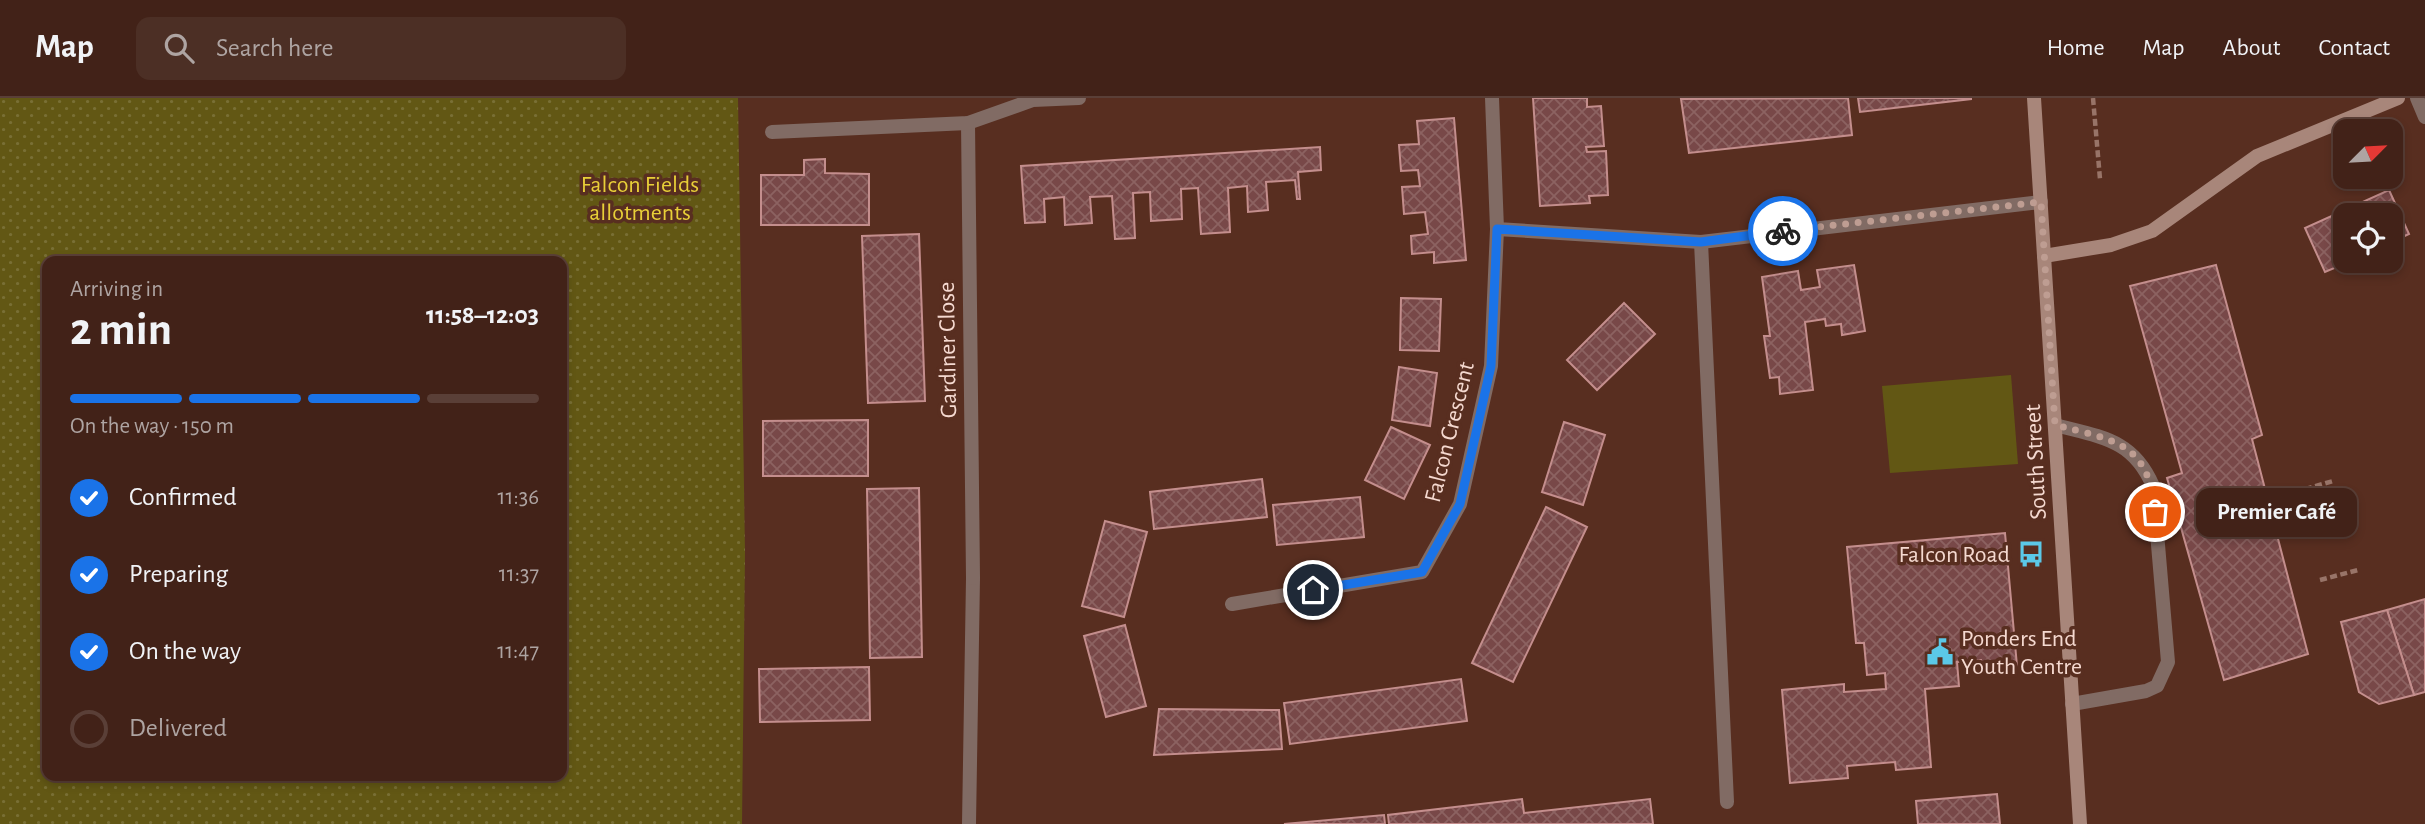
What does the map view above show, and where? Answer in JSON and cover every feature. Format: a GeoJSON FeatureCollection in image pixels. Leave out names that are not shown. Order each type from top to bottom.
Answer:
{"type":"FeatureCollection","features":[{"type":"Feature","properties":{"kind":"street"},"geometry":{"type":"LineString","coordinates":[[772,132],[968,123],[1033,100],[1079,98]]}},
{"type":"Feature","properties":{"kind":"street"},"geometry":{"type":"LineString","coordinates":[[1492,98],[1497,229],[1701,242],[2041,202]]}},
{"type":"Feature","properties":{"kind":"street","name":"South Street"},"geometry":{"type":"LineString","coordinates":[[2034,98],[2080,824]]}},
{"type":"Feature","properties":{"kind":"street"},"geometry":{"type":"LineString","coordinates":[[2417,98],[2425,117]]}},
{"type":"Feature","properties":{"kind":"street"},"geometry":{"type":"LineString","coordinates":[[2044,256],[2110,245],[2152,231],[2258,156],[2390,100]]}},
{"type":"Feature","properties":{"kind":"street","name":"Gardiner Close"},"geometry":{"type":"LineString","coordinates":[[968,123],[973,578],[970,824]]}},
{"type":"Feature","properties":{"kind":"street","name":"Falcon Crescent"},"geometry":{"type":"LineString","coordinates":[[1232,604],[1422,572],[1460,504],[1491,366],[1497,229]]}},
{"type":"Feature","properties":{"kind":"street"},"geometry":{"type":"LineString","coordinates":[[1701,242],[1727,802]]}},
{"type":"Feature","properties":{"kind":"street"},"geometry":{"type":"LineString","coordinates":[[2055,425],[2112,439],[2144,465],[2153,486],[2168,662],[2157,686],[2146,691],[2072,704]]}},
{"type":"Feature","properties":{"kind":"path"},"geometry":{"type":"LineString","coordinates":[[2093,98],[2100,179]]}},
{"type":"Feature","properties":{"kind":"path"},"geometry":{"type":"LineString","coordinates":[[2295,492],[2333,481]]}},
{"type":"Feature","properties":{"kind":"path"},"geometry":{"type":"LineString","coordinates":[[2320,580],[2358,570]]}},
{"type":"Feature","properties":{"kind":"green space","name":"Falcon Fields allotments"},"geometry":{"type":"Polygon","coordinates":[[[0,98],[738,98],[745,553],[742,824],[0,824],[0,98]]]}},
{"type":"Feature","properties":{"kind":"green space"},"geometry":{"type":"Polygon","coordinates":[[[2011,375],[2018,464],[1890,473],[1882,386],[2011,375]]]}},
{"type":"Feature","properties":{"kind":"building"},"geometry":{"type":"Polygon","coordinates":[[[1533,98],[1587,98],[1587,107],[1601,106],[1604,146],[1586,147],[1587,152],[1606,151],[1608,195],[1589,196],[1590,203],[1540,206],[1533,98]]]}},
{"type":"Feature","properties":{"kind":"building"},"geometry":{"type":"Polygon","coordinates":[[[1848,98],[1852,135],[1689,153],[1681,99],[1848,98]]]}},
{"type":"Feature","properties":{"kind":"building"},"geometry":{"type":"Polygon","coordinates":[[[1858,98],[1971,98],[1971,99],[1860,112],[1858,98]]]}},
{"type":"Feature","properties":{"kind":"building"},"geometry":{"type":"Polygon","coordinates":[[[1454,118],[1466,260],[1434,263],[1434,252],[1412,254],[1411,236],[1428,234],[1425,212],[1404,214],[1402,187],[1420,186],[1418,170],[1401,171],[1399,145],[1419,144],[1417,121],[1454,118]]]}},
{"type":"Feature","properties":{"kind":"building"},"geometry":{"type":"Polygon","coordinates":[[[1320,147],[1321,170],[1298,172],[1300,199],[1297,199],[1295,180],[1266,182],[1268,210],[1248,212],[1247,186],[1228,188],[1230,232],[1201,234],[1198,188],[1181,189],[1182,219],[1151,221],[1150,192],[1133,193],[1135,238],[1115,239],[1112,196],[1090,197],[1092,223],[1065,225],[1064,197],[1044,199],[1045,222],[1025,223],[1021,166],[1320,147]]]}},
{"type":"Feature","properties":{"kind":"building"},"geometry":{"type":"Polygon","coordinates":[[[825,159],[825,173],[869,174],[869,225],[761,225],[761,175],[804,175],[804,160],[825,159]]]}},
{"type":"Feature","properties":{"kind":"building"},"geometry":{"type":"Polygon","coordinates":[[[2389,190],[2395,203],[2360,203],[2389,190]]]}},
{"type":"Feature","properties":{"kind":"building"},"geometry":{"type":"Polygon","coordinates":[[[2333,215],[2333,269],[2325,272],[2305,228],[2333,215]]]}},
{"type":"Feature","properties":{"kind":"building"},"geometry":{"type":"Polygon","coordinates":[[[2403,221],[2409,234],[2403,237],[2403,221]]]}},
{"type":"Feature","properties":{"kind":"building"},"geometry":{"type":"Polygon","coordinates":[[[919,234],[925,401],[868,403],[862,236],[919,234]]]}},
{"type":"Feature","properties":{"kind":"building"},"geometry":{"type":"Polygon","coordinates":[[[1854,265],[1865,331],[1842,335],[1841,324],[1826,326],[1825,319],[1805,322],[1813,390],[1780,394],[1779,377],[1770,378],[1764,336],[1770,336],[1762,277],[1798,271],[1801,290],[1820,287],[1817,270],[1854,265]]]}},
{"type":"Feature","properties":{"kind":"building"},"geometry":{"type":"Polygon","coordinates":[[[2216,265],[2262,435],[2252,439],[2308,654],[2224,680],[2167,478],[2182,473],[2130,286],[2216,265]]]}},
{"type":"Feature","properties":{"kind":"building"},"geometry":{"type":"Polygon","coordinates":[[[1401,298],[1441,299],[1439,351],[1400,350],[1401,298]]]}},
{"type":"Feature","properties":{"kind":"building"},"geometry":{"type":"Polygon","coordinates":[[[1624,303],[1655,334],[1597,390],[1567,360],[1624,303]]]}},
{"type":"Feature","properties":{"kind":"building"},"geometry":{"type":"Polygon","coordinates":[[[1399,367],[1437,373],[1430,426],[1392,420],[1399,367]]]}},
{"type":"Feature","properties":{"kind":"building"},"geometry":{"type":"Polygon","coordinates":[[[868,420],[868,476],[763,476],[763,421],[868,420]]]}},
{"type":"Feature","properties":{"kind":"building"},"geometry":{"type":"Polygon","coordinates":[[[1564,422],[1605,435],[1583,505],[1542,492],[1564,422]]]}},
{"type":"Feature","properties":{"kind":"building"},"geometry":{"type":"Polygon","coordinates":[[[1391,427],[1430,445],[1404,499],[1365,480],[1391,427]]]}},
{"type":"Feature","properties":{"kind":"building"},"geometry":{"type":"Polygon","coordinates":[[[1262,479],[1267,517],[1154,529],[1150,492],[1262,479]]]}},
{"type":"Feature","properties":{"kind":"building"},"geometry":{"type":"Polygon","coordinates":[[[919,488],[922,657],[870,658],[867,489],[919,488]]]}},
{"type":"Feature","properties":{"kind":"building"},"geometry":{"type":"Polygon","coordinates":[[[1360,497],[1364,537],[1277,545],[1273,505],[1360,497]]]}},
{"type":"Feature","properties":{"kind":"building"},"geometry":{"type":"Polygon","coordinates":[[[1546,507],[1587,527],[1513,682],[1472,663],[1546,507]]]}},
{"type":"Feature","properties":{"kind":"building"},"geometry":{"type":"Polygon","coordinates":[[[1105,521],[1147,532],[1124,617],[1082,606],[1105,521]]]}},
{"type":"Feature","properties":{"kind":"building","name":"Ponders End Youth Centre"},"geometry":{"type":"Polygon","coordinates":[[[2005,533],[2017,666],[1982,669],[1981,660],[1957,662],[1959,686],[1925,689],[1931,767],[1896,770],[1895,762],[1847,766],[1848,778],[1790,783],[1782,690],[1844,684],[1844,692],[1886,689],[1885,673],[1867,675],[1864,643],[1856,643],[1847,547],[2005,533]]]}},
{"type":"Feature","properties":{"kind":"building"},"geometry":{"type":"Polygon","coordinates":[[[2425,599],[2425,692],[2414,695],[2387,610],[2425,599]]]}},
{"type":"Feature","properties":{"kind":"building"},"geometry":{"type":"Polygon","coordinates":[[[2387,610],[2414,695],[2379,704],[2359,692],[2341,622],[2387,610]]]}},
{"type":"Feature","properties":{"kind":"building"},"geometry":{"type":"Polygon","coordinates":[[[1125,625],[1146,706],[1106,717],[1084,636],[1125,625]]]}},
{"type":"Feature","properties":{"kind":"building"},"geometry":{"type":"Polygon","coordinates":[[[869,667],[870,720],[760,722],[759,669],[869,667]]]}},
{"type":"Feature","properties":{"kind":"building"},"geometry":{"type":"Polygon","coordinates":[[[1461,679],[1467,721],[1290,744],[1284,703],[1461,679]]]}},
{"type":"Feature","properties":{"kind":"building"},"geometry":{"type":"Polygon","coordinates":[[[1159,709],[1279,710],[1282,749],[1154,755],[1159,709]]]}},
{"type":"Feature","properties":{"kind":"building"},"geometry":{"type":"Polygon","coordinates":[[[1997,794],[2000,824],[1918,824],[1916,801],[1997,794]]]}},
{"type":"Feature","properties":{"kind":"building"},"geometry":{"type":"Polygon","coordinates":[[[1522,799],[1524,813],[1650,799],[1653,824],[1389,824],[1388,815],[1522,799]]]}},
{"type":"Feature","properties":{"kind":"building"},"geometry":{"type":"Polygon","coordinates":[[[1384,815],[1385,824],[1284,824],[1384,815]]]}},
{"type":"Feature","properties":{"kind":"way so far"},"geometry":{"type":"LineString","coordinates":[[1783,231],[2041,202],[2055,425],[2112,439],[2132,453],[2144,465],[2153,486],[2155,512]]}},
{"type":"Feature","properties":{"kind":"place","name":"Premier Café"},"geometry":{"type":"Point","coordinates":[2155,512]}},
{"type":"Feature","properties":{"kind":"place","name":"Falcon Road"},"geometry":{"type":"Point","coordinates":[2031,554]}},
{"type":"Feature","properties":{"kind":"place","name":"Ponders End Youth Centre"},"geometry":{"type":"Point","coordinates":[1940,652]}},
{"type":"Feature","properties":{"kind":"route"},"geometry":{"type":"LineString","coordinates":[[1313,590],[1422,572],[1460,504],[1491,366],[1497,229],[1701,242],[1783,231]]}}]}
